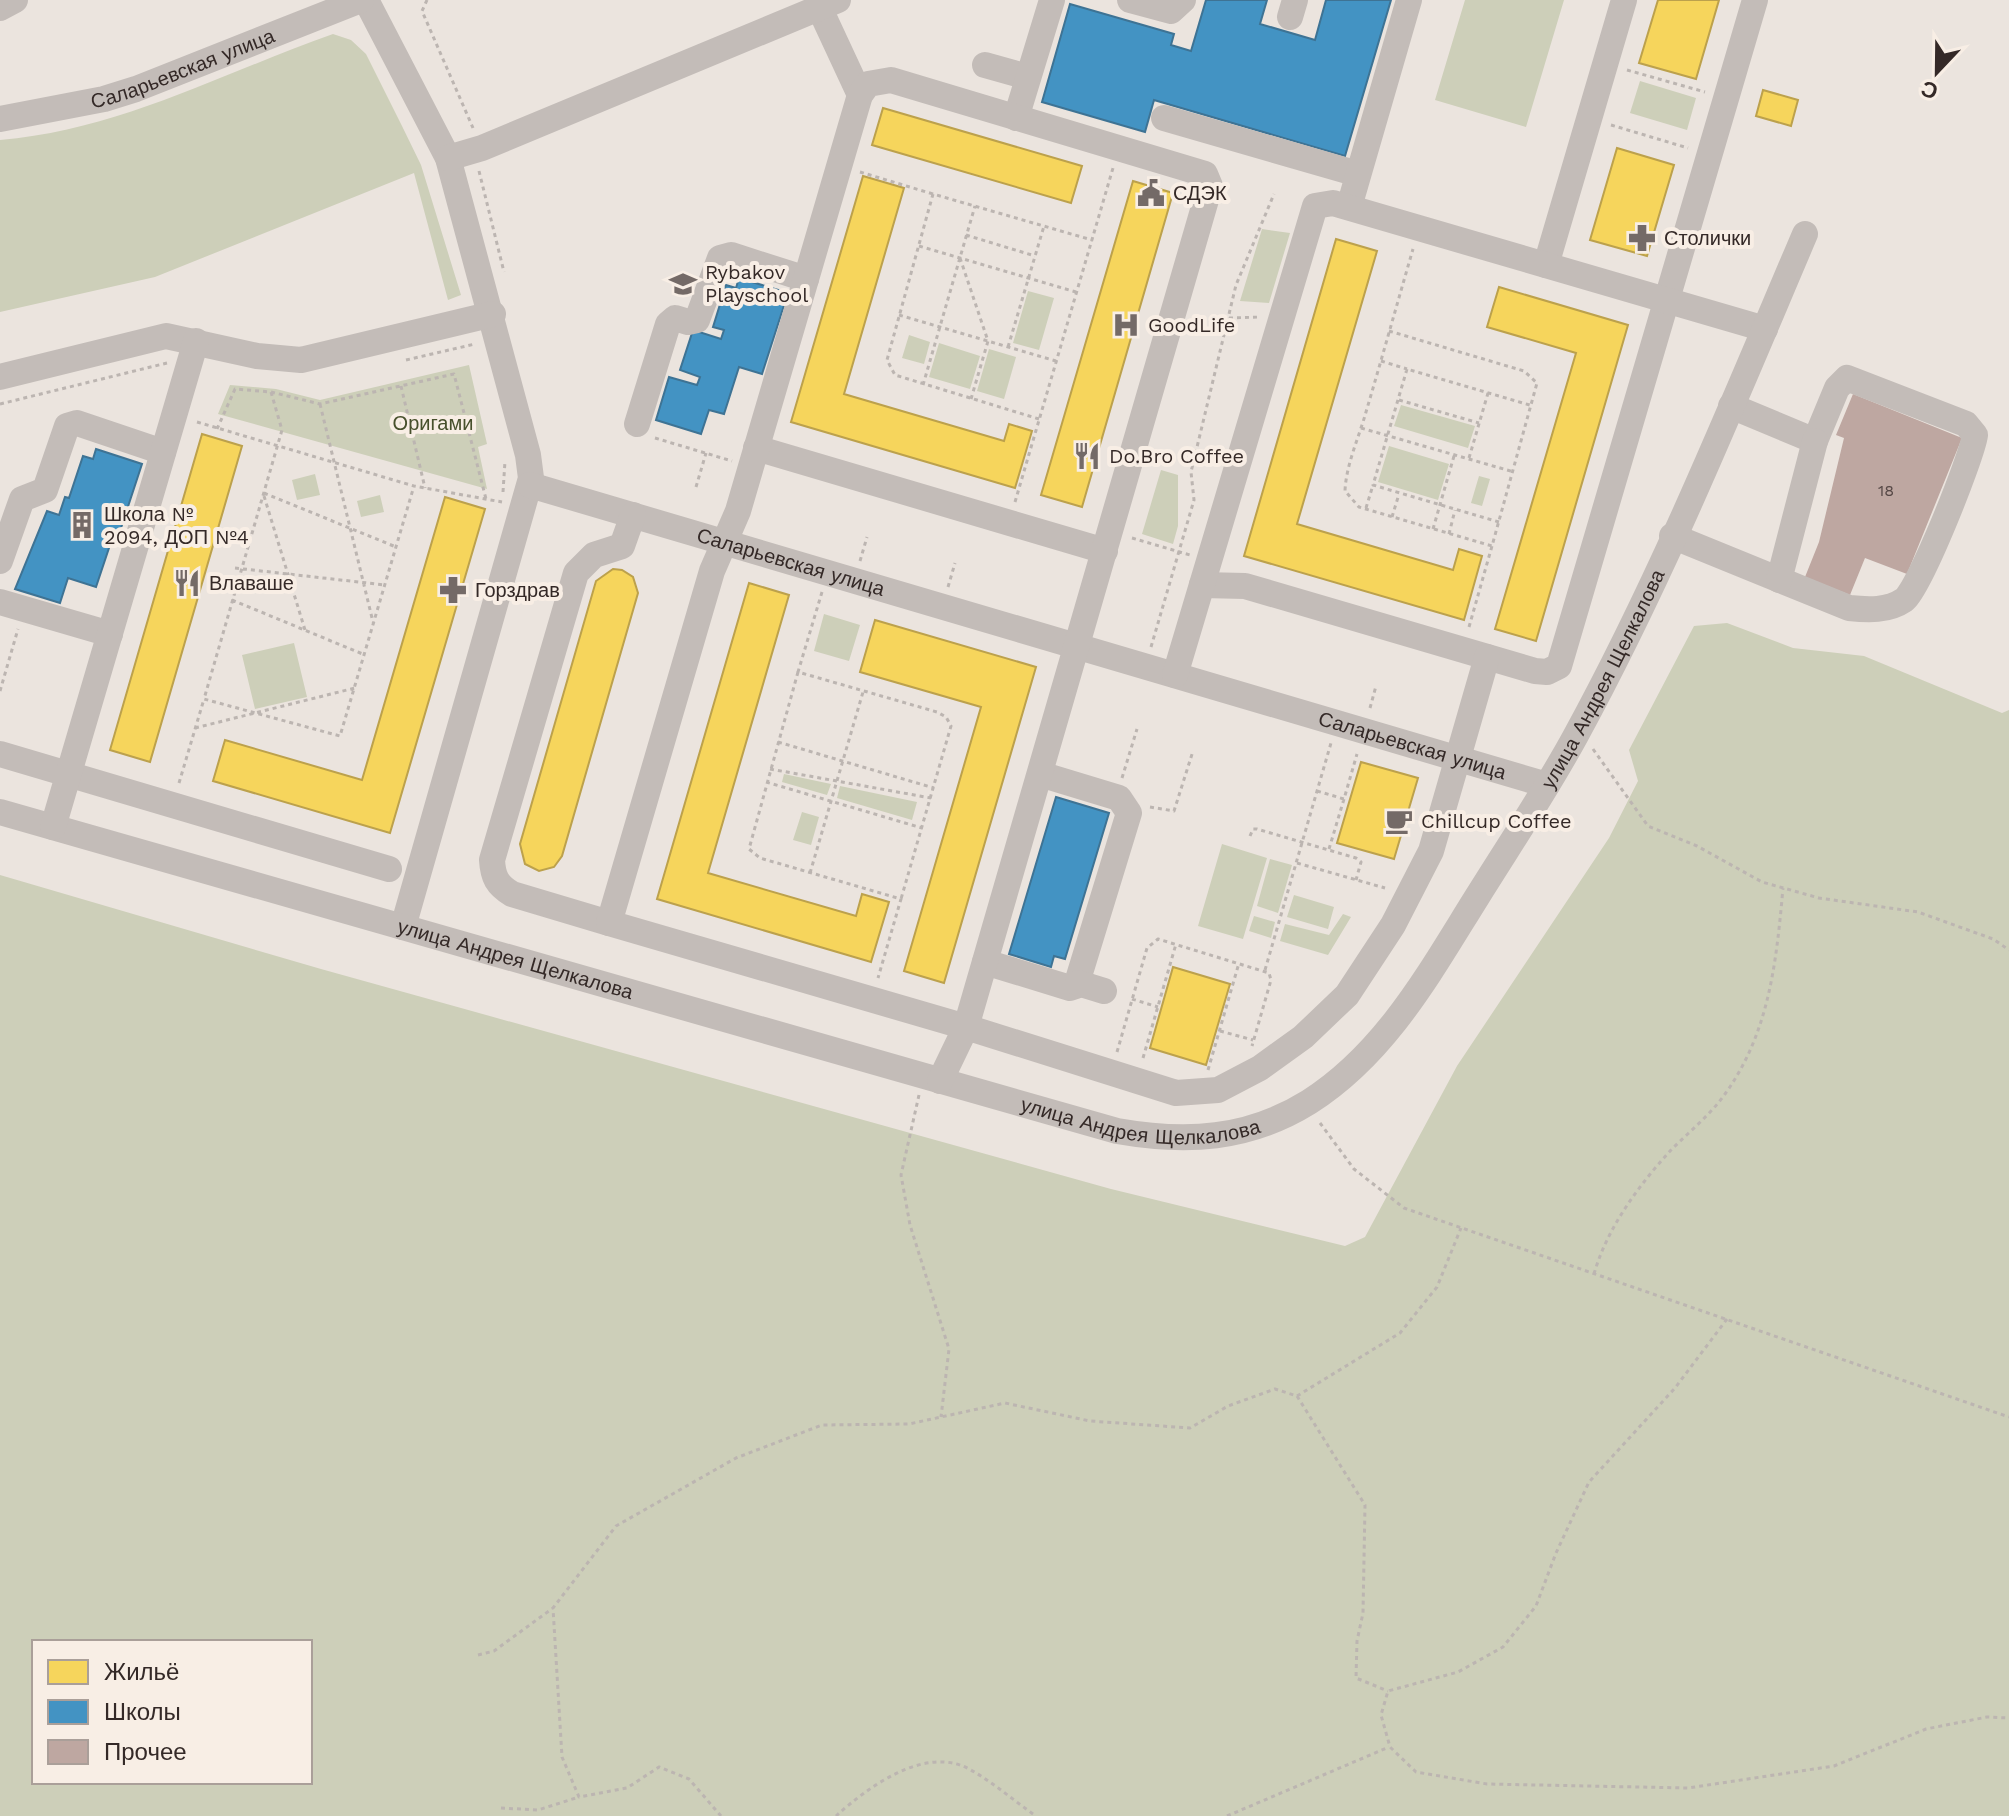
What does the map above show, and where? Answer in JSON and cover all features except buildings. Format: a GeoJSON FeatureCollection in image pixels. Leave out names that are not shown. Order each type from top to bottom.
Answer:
{"type":"FeatureCollection","features":[{"type":"Feature","properties":{"kind":"street"},"geometry":{"type":"LineString","coordinates":[[0,8],[15,0]]}},
{"type":"Feature","properties":{"kind":"street","name":"Саларьевская улица"},"geometry":{"type":"LineString","coordinates":[[0,119],[104,99],[136,89],[363,0],[448,158],[493,314],[528,455],[530,485],[1547,785]]}},
{"type":"Feature","properties":{"kind":"street"},"geometry":{"type":"LineString","coordinates":[[1016,118],[1052,0]]}},
{"type":"Feature","properties":{"kind":"street"},"geometry":{"type":"LineString","coordinates":[[1130,0],[1171,11],[1183,0]]}},
{"type":"Feature","properties":{"kind":"street"},"geometry":{"type":"LineString","coordinates":[[1349,207],[1409,0]]}},
{"type":"Feature","properties":{"kind":"street"},"geometry":{"type":"LineString","coordinates":[[1546,265],[1624,0]]}},
{"type":"Feature","properties":{"kind":"street"},"geometry":{"type":"LineString","coordinates":[[1205,573],[1487,657],[1547,672],[1559,666],[1564,658],[1755,0]]}},
{"type":"Feature","properties":{"kind":"street"},"geometry":{"type":"LineString","coordinates":[[448,158],[482,148],[829,5],[860,95]]}},
{"type":"Feature","properties":{"kind":"street"},"geometry":{"type":"LineString","coordinates":[[985,65],[1028,77]]}},
{"type":"Feature","properties":{"kind":"street"},"geometry":{"type":"LineString","coordinates":[[609,923],[712,571],[753,458],[860,95],[875,80],[891,80],[1205,174],[1210,186],[966,1027],[932,1078]]}},
{"type":"Feature","properties":{"kind":"street"},"geometry":{"type":"LineString","coordinates":[[1164,118],[1358,174]]}},
{"type":"Feature","properties":{"kind":"street"},"geometry":{"type":"LineString","coordinates":[[1175,675],[1315,206],[1324,202],[1349,207],[1765,329]]}},
{"type":"Feature","properties":{"kind":"street","name":"улица Андрея Щелкалова"},"geometry":{"type":"LineString","coordinates":[[0,812],[1117,1131],[1165,1139],[1209,1138],[1248,1130],[1307,1103],[1369,1054],[1415,995],[1547,785],[1576,736],[1672,536],[1805,234]]}},
{"type":"Feature","properties":{"kind":"street"},"geometry":{"type":"LineString","coordinates":[[644,431],[669,321],[697,320],[720,258],[731,255],[806,279]]}},
{"type":"Feature","properties":{"kind":"street"},"geometry":{"type":"LineString","coordinates":[[0,377],[166,336],[192,353],[301,360],[493,314]]}},
{"type":"Feature","properties":{"kind":"street"},"geometry":{"type":"LineString","coordinates":[[53,827],[192,353]]}},
{"type":"Feature","properties":{"kind":"street"},"geometry":{"type":"LineString","coordinates":[[1672,536],[1779,580],[1849,608],[1869,611],[1906,600],[1916,589],[1975,435],[1966,424],[1847,378],[1837,388],[1815,441],[1779,580]]}},
{"type":"Feature","properties":{"kind":"street"},"geometry":{"type":"LineString","coordinates":[[1731,406],[1815,441]]}},
{"type":"Feature","properties":{"kind":"street"},"geometry":{"type":"LineString","coordinates":[[0,561],[22,499],[45,490],[67,426],[77,423],[163,452]]}},
{"type":"Feature","properties":{"kind":"street"},"geometry":{"type":"LineString","coordinates":[[753,458],[1108,541]]}},
{"type":"Feature","properties":{"kind":"street"},"geometry":{"type":"LineString","coordinates":[[403,927],[530,485]]}},
{"type":"Feature","properties":{"kind":"street"},"geometry":{"type":"LineString","coordinates":[[633,515],[622,546],[587,560],[576,573],[492,860],[493,874],[500,887],[512,894],[966,1027],[1176,1093],[1218,1090],[1243,1077],[1303,1037],[1347,995],[1409,895],[1431,851],[1487,657]]}},
{"type":"Feature","properties":{"kind":"street"},"geometry":{"type":"LineString","coordinates":[[12,605],[110,634]]}},
{"type":"Feature","properties":{"kind":"street"},"geometry":{"type":"LineString","coordinates":[[0,754],[389,869]]}},
{"type":"Feature","properties":{"kind":"street"},"geometry":{"type":"LineString","coordinates":[[985,962],[1070,988],[1078,983],[1129,813],[1118,797],[1040,774]]}},
{"type":"Feature","properties":{"kind":"street"},"geometry":{"type":"LineString","coordinates":[[1078,983],[1104,991]]}},
{"type":"Feature","properties":{"kind":"path"},"geometry":{"type":"LineString","coordinates":[[1605,63],[1727,99]]}},
{"type":"Feature","properties":{"kind":"path"},"geometry":{"type":"LineString","coordinates":[[1589,119],[1711,155]]}},
{"type":"Feature","properties":{"kind":"path"},"geometry":{"type":"LineString","coordinates":[[864,173],[1092,240]]}},
{"type":"Feature","properties":{"kind":"path"},"geometry":{"type":"LineString","coordinates":[[1019,489],[1111,174]]}},
{"type":"Feature","properties":{"kind":"path"},"geometry":{"type":"LineString","coordinates":[[933,194],[887,351],[889,368],[902,379],[1039,419]]}},
{"type":"Feature","properties":{"kind":"path"},"geometry":{"type":"LineString","coordinates":[[1145,666],[1194,500],[1191,472],[1239,276],[1274,194]]}},
{"type":"Feature","properties":{"kind":"path"},"geometry":{"type":"LineString","coordinates":[[923,385],[975,206]]}},
{"type":"Feature","properties":{"kind":"path"},"geometry":{"type":"LineString","coordinates":[[1008,347],[1044,226]]}},
{"type":"Feature","properties":{"kind":"path"},"geometry":{"type":"LineString","coordinates":[[966,235],[1035,256]]}},
{"type":"Feature","properties":{"kind":"path"},"geometry":{"type":"LineString","coordinates":[[918,246],[1076,292]]}},
{"type":"Feature","properties":{"kind":"path"},"geometry":{"type":"LineString","coordinates":[[960,258],[988,341],[971,399]]}},
{"type":"Feature","properties":{"kind":"path"},"geometry":{"type":"LineString","coordinates":[[1410,261],[1345,491],[1353,504],[1366,509],[1492,546]]}},
{"type":"Feature","properties":{"kind":"path"},"geometry":{"type":"LineString","coordinates":[[898,315],[1056,361]]}},
{"type":"Feature","properties":{"kind":"path"},"geometry":{"type":"LineString","coordinates":[[1229,318],[1281,316]]}},
{"type":"Feature","properties":{"kind":"path"},"geometry":{"type":"LineString","coordinates":[[1389,331],[1524,371],[1537,383],[1470,622]]}},
{"type":"Feature","properties":{"kind":"path"},"geometry":{"type":"LineString","coordinates":[[0,404],[168,362],[192,353]]}},
{"type":"Feature","properties":{"kind":"path"},"geometry":{"type":"LineString","coordinates":[[1381,361],[1533,406]]}},
{"type":"Feature","properties":{"kind":"path"},"geometry":{"type":"LineString","coordinates":[[1366,509],[1407,369]]}},
{"type":"Feature","properties":{"kind":"path"},"geometry":{"type":"LineString","coordinates":[[217,429],[235,389],[271,392],[320,404],[450,374],[456,376],[486,499]]}},
{"type":"Feature","properties":{"kind":"path"},"geometry":{"type":"LineString","coordinates":[[401,386],[425,488]]}},
{"type":"Feature","properties":{"kind":"path"},"geometry":{"type":"LineString","coordinates":[[182,772],[282,430],[271,392]]}},
{"type":"Feature","properties":{"kind":"path"},"geometry":{"type":"LineString","coordinates":[[1469,459],[1488,393]]}},
{"type":"Feature","properties":{"kind":"path"},"geometry":{"type":"LineString","coordinates":[[1398,399],[1479,423]]}},
{"type":"Feature","properties":{"kind":"path"},"geometry":{"type":"LineString","coordinates":[[320,404],[373,625]]}},
{"type":"Feature","properties":{"kind":"path"},"geometry":{"type":"LineString","coordinates":[[174,416],[414,486],[504,503],[504,461]]}},
{"type":"Feature","properties":{"kind":"path"},"geometry":{"type":"LineString","coordinates":[[1361,428],[1514,472]]}},
{"type":"Feature","properties":{"kind":"path"},"geometry":{"type":"LineString","coordinates":[[644,431],[706,453],[753,458]]}},
{"type":"Feature","properties":{"kind":"path"},"geometry":{"type":"LineString","coordinates":[[696,487],[706,453]]}},
{"type":"Feature","properties":{"kind":"path"},"geometry":{"type":"LineString","coordinates":[[1433,529],[1455,455]]}},
{"type":"Feature","properties":{"kind":"path"},"geometry":{"type":"LineString","coordinates":[[1373,485],[1499,522]]}},
{"type":"Feature","properties":{"kind":"path"},"geometry":{"type":"LineString","coordinates":[[204,699],[338,737],[414,486]]}},
{"type":"Feature","properties":{"kind":"path"},"geometry":{"type":"LineString","coordinates":[[264,493],[396,547]]}},
{"type":"Feature","properties":{"kind":"path"},"geometry":{"type":"LineString","coordinates":[[264,493],[305,630]]}},
{"type":"Feature","properties":{"kind":"path"},"geometry":{"type":"LineString","coordinates":[[1392,517],[1399,493]]}},
{"type":"Feature","properties":{"kind":"path"},"geometry":{"type":"LineString","coordinates":[[1477,515],[1479,508]]}},
{"type":"Feature","properties":{"kind":"path"},"geometry":{"type":"LineString","coordinates":[[1449,534],[1456,509]]}},
{"type":"Feature","properties":{"kind":"path"},"geometry":{"type":"LineString","coordinates":[[1108,541],[1178,551],[1205,573]]}},
{"type":"Feature","properties":{"kind":"path"},"geometry":{"type":"LineString","coordinates":[[235,568],[385,585]]}},
{"type":"Feature","properties":{"kind":"path"},"geometry":{"type":"LineString","coordinates":[[232,600],[365,655]]}},
{"type":"Feature","properties":{"kind":"path"},"geometry":{"type":"LineString","coordinates":[[819,603],[749,849],[760,858],[901,899]]}},
{"type":"Feature","properties":{"kind":"path"},"geometry":{"type":"LineString","coordinates":[[0,691],[12,605]]}},
{"type":"Feature","properties":{"kind":"path"},"geometry":{"type":"LineString","coordinates":[[798,672],[937,712],[949,721],[948,737],[934,788],[872,1000]]}},
{"type":"Feature","properties":{"kind":"path"},"geometry":{"type":"LineString","coordinates":[[195,728],[355,688]]}},
{"type":"Feature","properties":{"kind":"path"},"geometry":{"type":"LineString","coordinates":[[810,873],[863,691]]}},
{"type":"Feature","properties":{"kind":"path"},"geometry":{"type":"LineString","coordinates":[[1137,729],[1118,797],[1174,811],[1193,751]]}},
{"type":"Feature","properties":{"kind":"path"},"geometry":{"type":"LineString","coordinates":[[778,742],[934,788]]}},
{"type":"Feature","properties":{"kind":"path"},"geometry":{"type":"LineString","coordinates":[[1265,970],[1331,742]]}},
{"type":"Feature","properties":{"kind":"path"},"geometry":{"type":"LineString","coordinates":[[1589,742],[1648,826],[1697,846],[1762,882],[1819,898],[1918,912],[1993,939],[2009,950]]}},
{"type":"Feature","properties":{"kind":"path"},"geometry":{"type":"LineString","coordinates":[[1329,850],[1358,750]]}},
{"type":"Feature","properties":{"kind":"path"},"geometry":{"type":"LineString","coordinates":[[770,769],[931,798]]}},
{"type":"Feature","properties":{"kind":"path"},"geometry":{"type":"LineString","coordinates":[[766,782],[922,828]]}},
{"type":"Feature","properties":{"kind":"path"},"geometry":{"type":"LineString","coordinates":[[1317,791],[1344,799]]}},
{"type":"Feature","properties":{"kind":"path"},"geometry":{"type":"LineString","coordinates":[[1250,836],[1254,828],[1359,859],[1356,880]]}},
{"type":"Feature","properties":{"kind":"path"},"geometry":{"type":"LineString","coordinates":[[1297,863],[1409,895]]}},
{"type":"Feature","properties":{"kind":"path"},"geometry":{"type":"LineString","coordinates":[[1594,1274],[1604,1240],[1669,1152],[1719,1102],[1751,1049],[1775,975],[1783,888]]}},
{"type":"Feature","properties":{"kind":"path"},"geometry":{"type":"LineString","coordinates":[[1111,1073],[1150,943],[1158,939],[1265,970],[1271,980],[1243,1077]]}},
{"type":"Feature","properties":{"kind":"path"},"geometry":{"type":"LineString","coordinates":[[1136,1081],[1176,944]]}},
{"type":"Feature","properties":{"kind":"path"},"geometry":{"type":"LineString","coordinates":[[1202,1093],[1239,963]]}},
{"type":"Feature","properties":{"kind":"path"},"geometry":{"type":"LineString","coordinates":[[1132,999],[1158,1007]]}},
{"type":"Feature","properties":{"kind":"path"},"geometry":{"type":"LineString","coordinates":[[1220,1031],[1253,1040]]}},
{"type":"Feature","properties":{"kind":"path"},"geometry":{"type":"LineString","coordinates":[[932,1078],[901,1175],[910,1225],[949,1349],[941,1417]]}},
{"type":"Feature","properties":{"kind":"path"},"geometry":{"type":"LineString","coordinates":[[1307,1103],[1354,1169],[1404,1208],[2009,1417]]}},
{"type":"Feature","properties":{"kind":"path"},"geometry":{"type":"LineString","coordinates":[[1297,1396],[1400,1333],[1437,1287],[1461,1228]]}},
{"type":"Feature","properties":{"kind":"path"},"geometry":{"type":"LineString","coordinates":[[478,1655],[494,1651],[553,1608],[616,1526],[736,1458],[822,1425],[909,1424],[1005,1403],[1090,1421],[1190,1428],[1228,1406],[1275,1389],[1297,1396],[1365,1505],[1363,1613],[1357,1641],[1356,1678],[1388,1691],[1458,1672],[1503,1647],[1536,1606],[1556,1553],[1589,1482],[1675,1388],[1727,1319]]}},
{"type":"Feature","properties":{"kind":"path"},"geometry":{"type":"LineString","coordinates":[[553,1608],[562,1757],[579,1797]]}},
{"type":"Feature","properties":{"kind":"path"},"geometry":{"type":"LineString","coordinates":[[1388,1691],[1381,1715],[1390,1747],[1416,1772],[1487,1784],[1688,1788],[1834,1766],[1926,1729],[1987,1717],[2009,1718]]}},
{"type":"Feature","properties":{"kind":"path"},"geometry":{"type":"LineString","coordinates":[[1227,1816],[1390,1747]]}},
{"type":"Feature","properties":{"kind":"path"},"geometry":{"type":"LineString","coordinates":[[836,1816],[854,1799],[923,1761],[967,1767],[1036,1816]]}},
{"type":"Feature","properties":{"kind":"path"},"geometry":{"type":"LineString","coordinates":[[501,1808],[538,1810],[579,1797],[627,1788],[659,1767],[689,1779],[721,1816]]}},
{"type":"Feature","properties":{"kind":"green space"},"geometry":{"type":"Polygon","coordinates":[[[1465,0],[1564,0],[1526,127],[1435,100],[1465,0]]]}},
{"type":"Feature","properties":{"kind":"green space"},"geometry":{"type":"Polygon","coordinates":[[[333,34],[351,40],[366,54],[402,126],[421,165],[461,295],[448,300],[414,173],[155,277],[0,312],[0,140],[87,125],[129,112],[333,34]]]}},
{"type":"Feature","properties":{"kind":"green space"},"geometry":{"type":"Polygon","coordinates":[[[1640,81],[1696,98],[1687,130],[1630,113],[1640,81]]]}},
{"type":"Feature","properties":{"kind":"green space"},"geometry":{"type":"Polygon","coordinates":[[[1262,229],[1290,233],[1269,303],[1240,301],[1262,229]]]}},
{"type":"Feature","properties":{"kind":"green space"},"geometry":{"type":"Polygon","coordinates":[[[1028,291],[1054,298],[1039,350],[1013,343],[1028,291]]]}},
{"type":"Feature","properties":{"kind":"green space"},"geometry":{"type":"Polygon","coordinates":[[[909,335],[930,342],[924,364],[902,358],[909,335]]]}},
{"type":"Feature","properties":{"kind":"green space"},"geometry":{"type":"Polygon","coordinates":[[[939,343],[980,356],[970,389],[929,377],[939,343]]]}},
{"type":"Feature","properties":{"kind":"green space"},"geometry":{"type":"Polygon","coordinates":[[[989,349],[1016,357],[1004,399],[977,391],[989,349]]]}},
{"type":"Feature","properties":{"kind":"green space","name":"Оригами"},"geometry":{"type":"Polygon","coordinates":[[[469,365],[487,444],[478,447],[487,489],[218,414],[230,385],[276,389],[320,400],[469,365]]]}},
{"type":"Feature","properties":{"kind":"green space"},"geometry":{"type":"Polygon","coordinates":[[[1401,405],[1475,426],[1468,448],[1394,426],[1401,405]]]}},
{"type":"Feature","properties":{"kind":"green space"},"geometry":{"type":"Polygon","coordinates":[[[1389,446],[1449,464],[1438,500],[1378,482],[1389,446]]]}},
{"type":"Feature","properties":{"kind":"green space"},"geometry":{"type":"Polygon","coordinates":[[[1161,470],[1178,475],[1178,526],[1173,544],[1142,534],[1161,470]]]}},
{"type":"Feature","properties":{"kind":"green space"},"geometry":{"type":"Polygon","coordinates":[[[315,474],[320,495],[297,500],[292,480],[315,474]]]}},
{"type":"Feature","properties":{"kind":"green space"},"geometry":{"type":"Polygon","coordinates":[[[1479,476],[1490,479],[1482,506],[1471,503],[1479,476]]]}},
{"type":"Feature","properties":{"kind":"green space"},"geometry":{"type":"Polygon","coordinates":[[[380,495],[384,512],[361,517],[357,501],[380,495]]]}},
{"type":"Feature","properties":{"kind":"green space"},"geometry":{"type":"Polygon","coordinates":[[[824,614],[860,625],[849,661],[814,651],[824,614]]]}},
{"type":"Feature","properties":{"kind":"green space"},"geometry":{"type":"Polygon","coordinates":[[[1727,623],[1793,648],[1864,656],[2002,713],[2009,710],[2009,1816],[0,1816],[0,875],[321,969],[1111,1189],[1345,1246],[1365,1237],[1457,1066],[1609,838],[1638,781],[1629,750],[1694,626],[1727,623]]]}},
{"type":"Feature","properties":{"kind":"green space"},"geometry":{"type":"Polygon","coordinates":[[[294,643],[307,697],[255,709],[242,655],[294,643]]]}},
{"type":"Feature","properties":{"kind":"green space"},"geometry":{"type":"Polygon","coordinates":[[[784,774],[831,784],[827,795],[782,782],[784,774]]]}},
{"type":"Feature","properties":{"kind":"green space"},"geometry":{"type":"Polygon","coordinates":[[[840,786],[917,802],[912,820],[837,798],[840,786]]]}},
{"type":"Feature","properties":{"kind":"green space"},"geometry":{"type":"Polygon","coordinates":[[[802,812],[819,817],[811,845],[793,840],[802,812]]]}},
{"type":"Feature","properties":{"kind":"green space"},"geometry":{"type":"Polygon","coordinates":[[[1222,844],[1267,858],[1243,939],[1198,926],[1222,844]]]}},
{"type":"Feature","properties":{"kind":"green space"},"geometry":{"type":"Polygon","coordinates":[[[1270,859],[1292,865],[1278,913],[1257,906],[1270,859]]]}},
{"type":"Feature","properties":{"kind":"green space"},"geometry":{"type":"Polygon","coordinates":[[[1294,895],[1334,907],[1328,929],[1287,917],[1294,895]]]}},
{"type":"Feature","properties":{"kind":"green space"},"geometry":{"type":"Polygon","coordinates":[[[1343,914],[1351,917],[1328,955],[1280,941],[1285,924],[1329,935],[1343,914]]]}},
{"type":"Feature","properties":{"kind":"green space"},"geometry":{"type":"Polygon","coordinates":[[[1254,916],[1275,922],[1271,938],[1249,931],[1254,916]]]}},
{"type":"Feature","properties":{"kind":"place","name":"СДЭК"},"geometry":{"type":"Point","coordinates":[1151,193]}},
{"type":"Feature","properties":{"kind":"place","name":"Столички"},"geometry":{"type":"Point","coordinates":[1642,238]}},
{"type":"Feature","properties":{"kind":"place","name":"Rybakov Playschool"},"geometry":{"type":"Point","coordinates":[683,284]}},
{"type":"Feature","properties":{"kind":"place","name":"GoodLife"},"geometry":{"type":"Point","coordinates":[1126,325]}},
{"type":"Feature","properties":{"kind":"place","name":"Do.Bro Coffee"},"geometry":{"type":"Point","coordinates":[1087,456]}},
{"type":"Feature","properties":{"kind":"place","name":"Школа № 2094, ДОП №4"},"geometry":{"type":"Point","coordinates":[82,525]}},
{"type":"Feature","properties":{"kind":"place","name":"Влаваше"},"geometry":{"type":"Point","coordinates":[187,583]}},
{"type":"Feature","properties":{"kind":"place","name":"Горздрав"},"geometry":{"type":"Point","coordinates":[453,590]}},
{"type":"Feature","properties":{"kind":"place","name":"Chillcup Coffee"},"geometry":{"type":"Point","coordinates":[1399,821]}}]}
